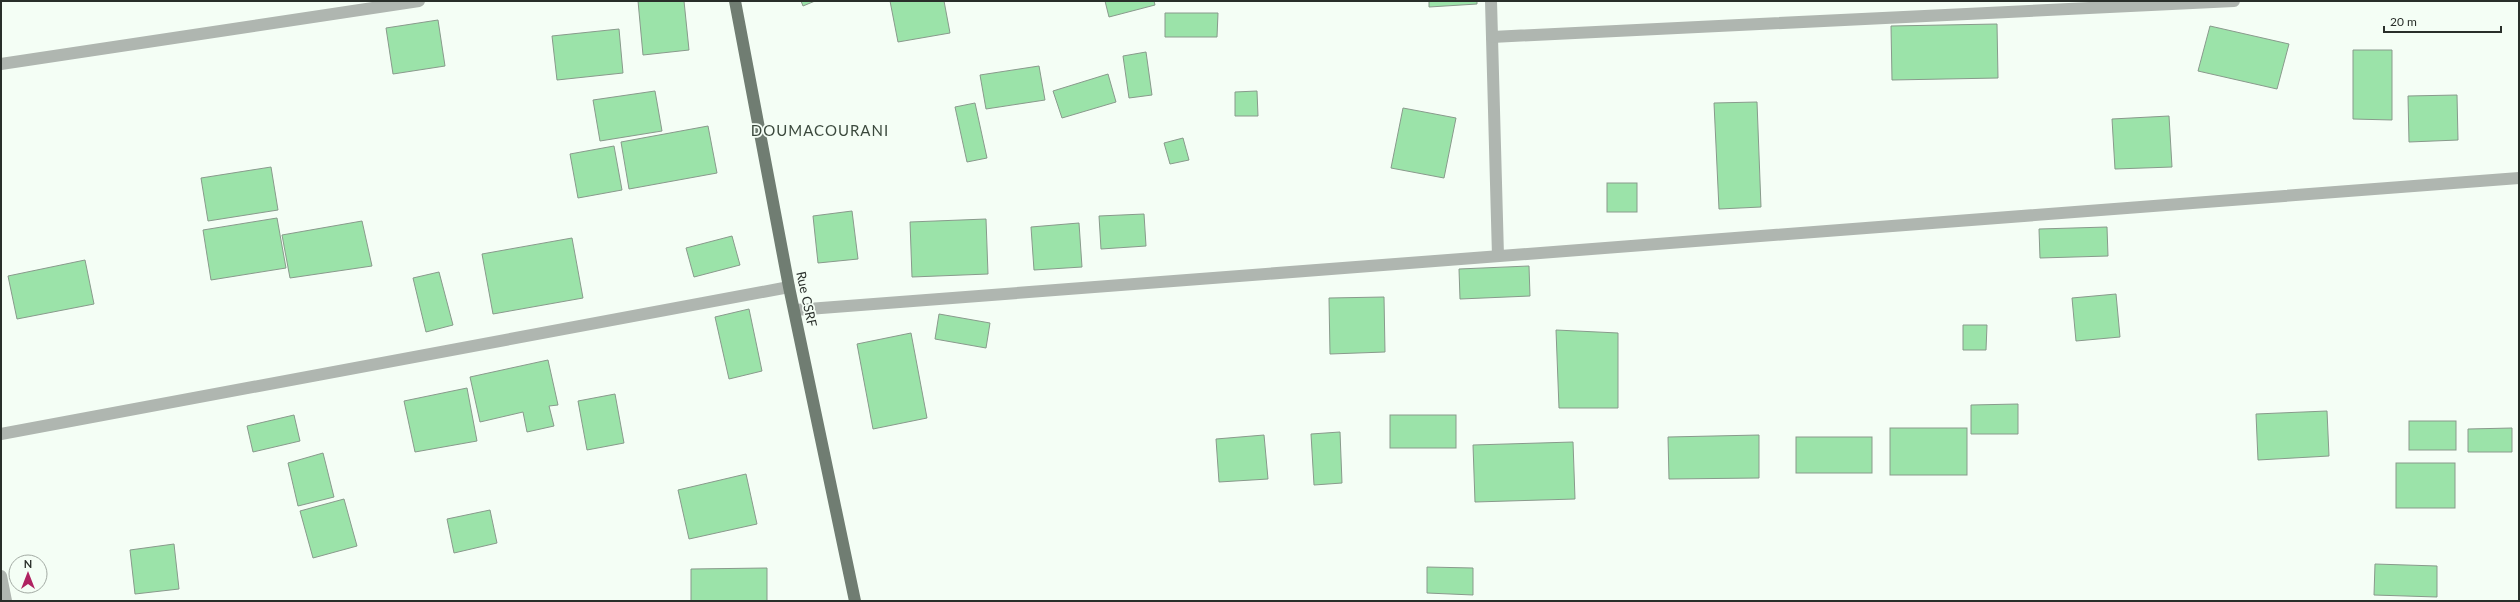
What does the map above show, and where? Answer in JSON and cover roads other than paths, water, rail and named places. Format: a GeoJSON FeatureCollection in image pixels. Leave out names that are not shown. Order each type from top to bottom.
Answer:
{"type":"FeatureCollection","features":[{"type":"Feature","properties":{"kind":"main road","name":"Rue CSRF"},"geometry":{"type":"LineString","coordinates":[[735,1],[789,287],[855,601]]}},
{"type":"Feature","properties":{"kind":"street"},"geometry":{"type":"LineString","coordinates":[[1,64],[419,1]]}},
{"type":"Feature","properties":{"kind":"street"},"geometry":{"type":"LineString","coordinates":[[1491,1],[1498,256]]}},
{"type":"Feature","properties":{"kind":"street"},"geometry":{"type":"LineString","coordinates":[[1492,37],[2234,1]]}},
{"type":"Feature","properties":{"kind":"street"},"geometry":{"type":"LineString","coordinates":[[795,310],[2519,178]]}},
{"type":"Feature","properties":{"kind":"street"},"geometry":{"type":"LineString","coordinates":[[1,434],[789,287]]}},
{"type":"Feature","properties":{"kind":"street"},"geometry":{"type":"LineString","coordinates":[[1,576],[6,601]]}},
{"type":"Feature","properties":{"kind":"district","name":"DOUMACOURANI"},"geometry":{"type":"Point","coordinates":[820,131]}}]}
